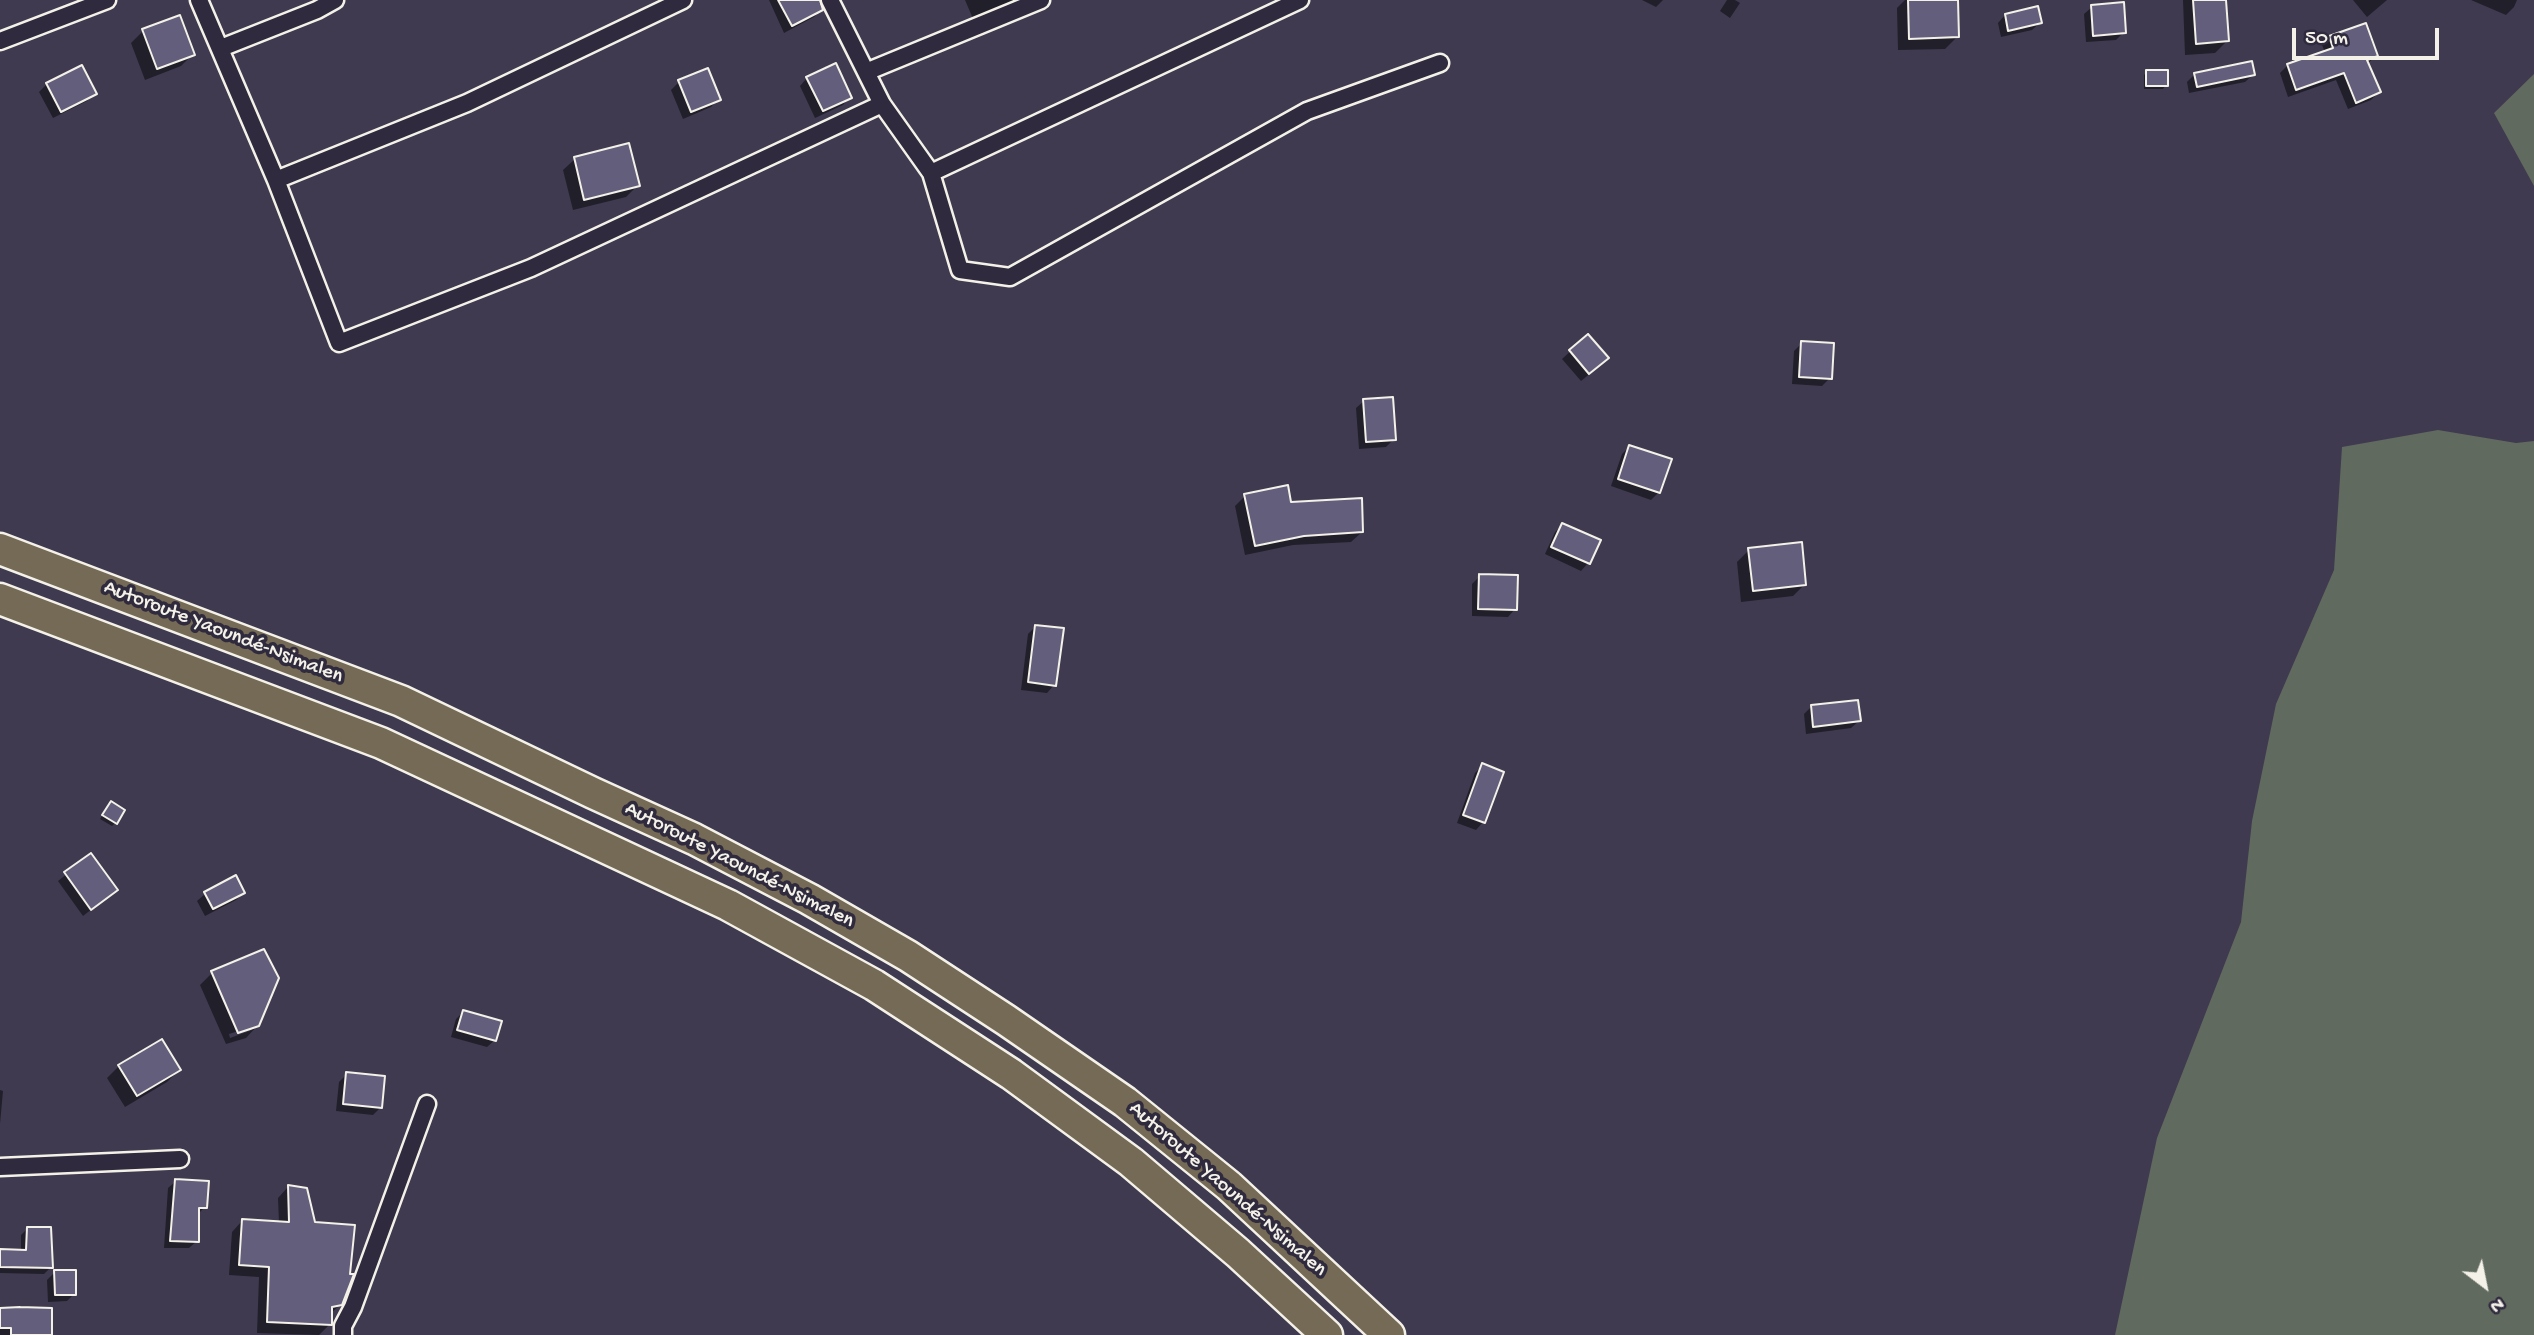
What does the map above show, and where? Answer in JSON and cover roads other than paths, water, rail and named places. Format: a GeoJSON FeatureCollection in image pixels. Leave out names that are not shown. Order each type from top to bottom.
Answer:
{"type":"FeatureCollection","features":[{"type":"Feature","properties":{"kind":"highway","name":"Autoroute Yaoundé-Nsimalen"},"geometry":{"type":"LineString","coordinates":[[0,549],[401,701],[694,839],[809,899],[919,963],[1125,1102],[1229,1186],[1389,1335]]}},
{"type":"Feature","properties":{"kind":"highway","name":"Autoroute Yaoundé-Nsimalen"},"geometry":{"type":"LineString","coordinates":[[0,599],[381,744],[729,905],[849,972],[1011,1074],[1131,1162],[1238,1253],[1327,1335]]}},
{"type":"Feature","properties":{"kind":"street"},"geometry":{"type":"LineString","coordinates":[[0,41],[107,0]]}},
{"type":"Feature","properties":{"kind":"street"},"geometry":{"type":"LineString","coordinates":[[199,0],[276,180],[339,343],[531,268],[882,104]]}},
{"type":"Feature","properties":{"kind":"street"},"geometry":{"type":"LineString","coordinates":[[221,48],[317,10],[335,0]]}},
{"type":"Feature","properties":{"kind":"street"},"geometry":{"type":"LineString","coordinates":[[276,180],[467,103],[683,0]]}},
{"type":"Feature","properties":{"kind":"street"},"geometry":{"type":"LineString","coordinates":[[830,0],[882,104],[931,173],[960,270],[1010,277],[1307,111],[1440,63]]}},
{"type":"Feature","properties":{"kind":"street"},"geometry":{"type":"LineString","coordinates":[[866,72],[1041,0]]}},
{"type":"Feature","properties":{"kind":"street"},"geometry":{"type":"LineString","coordinates":[[931,173],[1300,0]]}},
{"type":"Feature","properties":{"kind":"street"},"geometry":{"type":"LineString","coordinates":[[343,1335],[343,1326],[353,1307],[427,1104]]}},
{"type":"Feature","properties":{"kind":"street"},"geometry":{"type":"LineString","coordinates":[[0,1167],[180,1159]]}}]}
